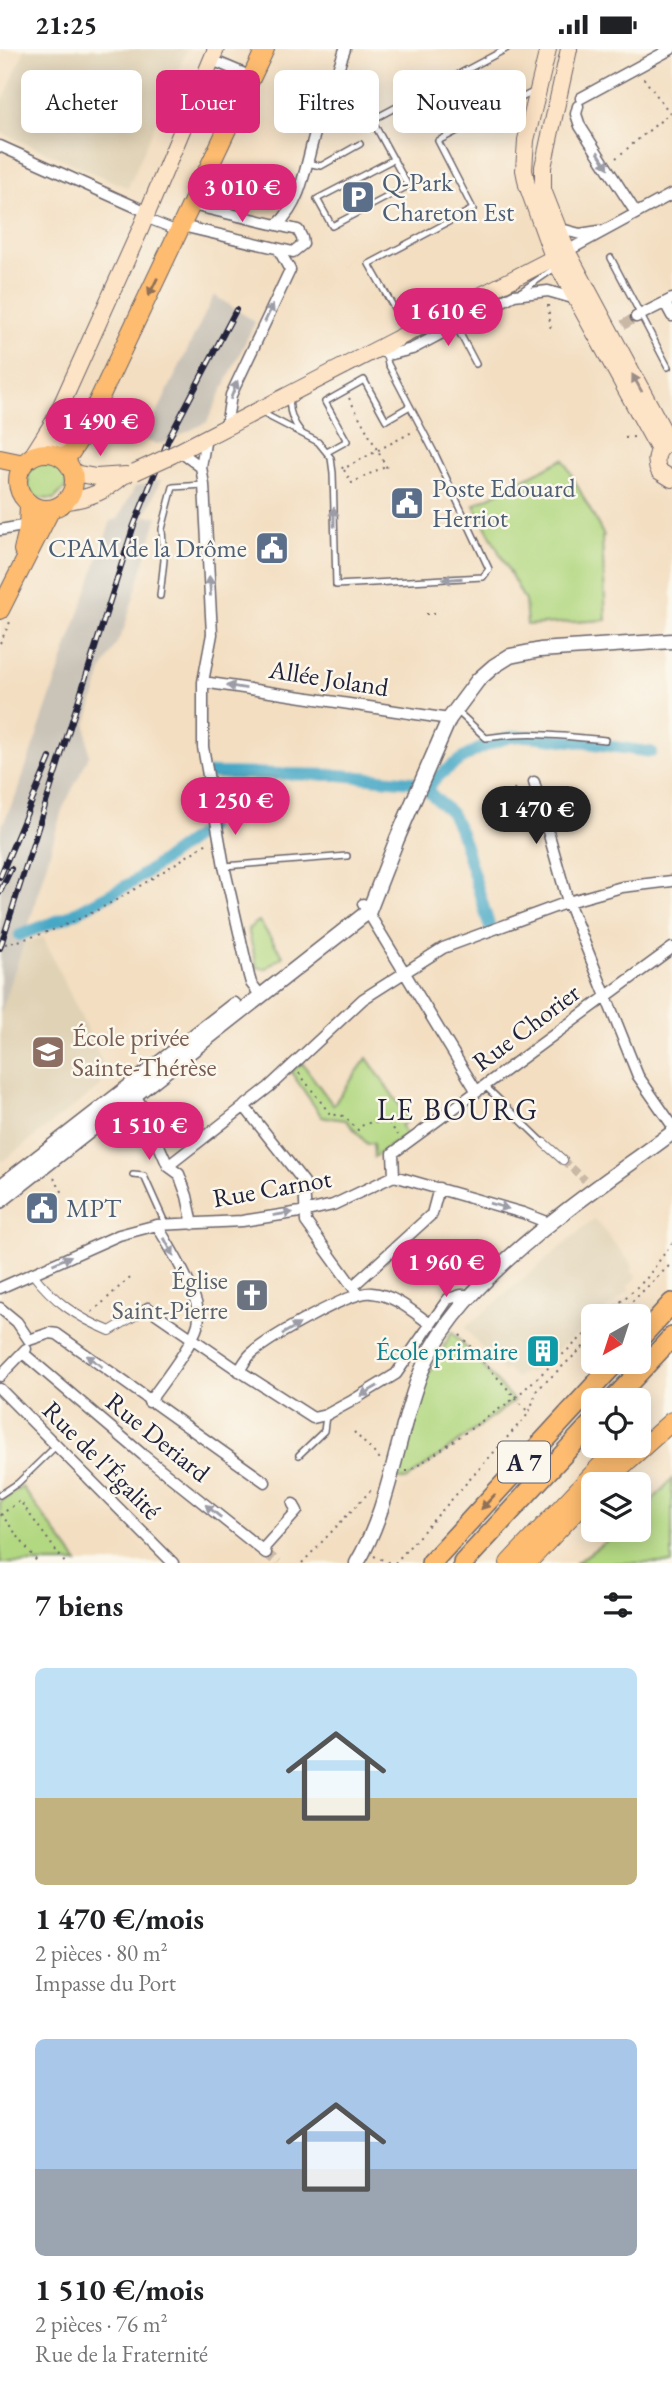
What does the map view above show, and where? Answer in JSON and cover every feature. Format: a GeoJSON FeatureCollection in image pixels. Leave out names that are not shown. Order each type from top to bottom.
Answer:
{"type":"FeatureCollection","features":[{"type":"Feature","properties":{"kind":"highway"},"geometry":{"type":"LineString","coordinates":[[651,1326],[672,1303]]}},
{"type":"Feature","properties":{"kind":"highway"},"geometry":{"type":"LineString","coordinates":[[624,1388],[672,1337]]}},
{"type":"Feature","properties":{"kind":"highway","name":"A 7"},"geometry":{"type":"LineString","coordinates":[[432,1563],[605,1374]]}},
{"type":"Feature","properties":{"kind":"highway","name":"A 7"},"geometry":{"type":"LineString","coordinates":[[463,1563],[581,1435]]}},
{"type":"Feature","properties":{"kind":"main road"},"geometry":{"type":"LineString","coordinates":[[255,70],[265,49]]}},
{"type":"Feature","properties":{"kind":"main road"},"geometry":{"type":"LineString","coordinates":[[548,49],[526,140],[524,170],[527,187],[576,299],[667,445]]}},
{"type":"Feature","properties":{"kind":"main road"},"geometry":{"type":"LineString","coordinates":[[569,49],[540,186],[557,228],[559,258],[616,328],[667,445],[657,466],[663,476],[672,479]]}},
{"type":"Feature","properties":{"kind":"main road"},"geometry":{"type":"LineString","coordinates":[[18,487],[20,471],[54,421],[214,54]]}},
{"type":"Feature","properties":{"kind":"main road"},"geometry":{"type":"LineString","coordinates":[[68,466],[71,452],[82,435],[226,133]]}},
{"type":"Feature","properties":{"kind":"main road"},"geometry":{"type":"LineString","coordinates":[[0,477],[18,487],[29,504],[39,509],[93,496],[129,474],[559,258]]}},
{"type":"Feature","properties":{"kind":"main road"},"geometry":{"type":"LineString","coordinates":[[0,610],[18,570],[59,505],[74,488],[68,466],[56,440],[54,421]]}},
{"type":"Feature","properties":{"kind":"main road"},"geometry":{"type":"LineString","coordinates":[[0,459],[28,460],[48,453],[68,466],[96,477],[129,474]]}},
{"type":"Feature","properties":{"kind":"main road"},"geometry":{"type":"LineString","coordinates":[[18,570],[28,524],[29,504]]}},
{"type":"Feature","properties":{"kind":"main road"},"geometry":{"type":"LineString","coordinates":[[651,1424],[672,1407]]}},
{"type":"Feature","properties":{"kind":"main road"},"geometry":{"type":"LineString","coordinates":[[615,1472],[672,1421]]}},
{"type":"Feature","properties":{"kind":"main road"},"geometry":{"type":"LineString","coordinates":[[509,1563],[608,1458]]}},
{"type":"Feature","properties":{"kind":"main road"},"geometry":{"type":"LineString","coordinates":[[527,1563],[581,1506]]}},
{"type":"Feature","properties":{"kind":"street"},"geometry":{"type":"LineString","coordinates":[[278,224],[286,216],[299,191],[345,49]]}},
{"type":"Feature","properties":{"kind":"street"},"geometry":{"type":"LineString","coordinates":[[636,213],[580,126],[576,114],[579,102],[671,49]]}},
{"type":"Feature","properties":{"kind":"street"},"geometry":{"type":"LineString","coordinates":[[214,54],[240,70]]}},
{"type":"Feature","properties":{"kind":"street"},"geometry":{"type":"LineString","coordinates":[[0,146],[180,229],[293,252],[303,244],[298,230],[192,205]]}},
{"type":"Feature","properties":{"kind":"street"},"geometry":{"type":"LineString","coordinates":[[559,258],[672,194]]}},
{"type":"Feature","properties":{"kind":"street"},"geometry":{"type":"LineString","coordinates":[[557,228],[580,234],[608,229]]}},
{"type":"Feature","properties":{"kind":"street"},"geometry":{"type":"LineString","coordinates":[[226,427],[231,395],[290,270],[279,250]]}},
{"type":"Feature","properties":{"kind":"street"},"geometry":{"type":"LineString","coordinates":[[381,349],[392,354],[412,349],[514,296],[548,291],[576,299]]}},
{"type":"Feature","properties":{"kind":"street"},"geometry":{"type":"LineString","coordinates":[[639,316],[668,301],[672,316]]}},
{"type":"Feature","properties":{"kind":"street"},"geometry":{"type":"LineString","coordinates":[[206,437],[201,467],[212,634],[203,682],[203,747],[224,866],[249,976],[258,992]]}},
{"type":"Feature","properties":{"kind":"street"},"geometry":{"type":"LineString","coordinates":[[183,449],[201,467]]}},
{"type":"Feature","properties":{"kind":"street"},"geometry":{"type":"LineString","coordinates":[[0,530],[28,524]]}},
{"type":"Feature","properties":{"kind":"street"},"geometry":{"type":"LineString","coordinates":[[0,1201],[132,1091],[366,907],[379,883],[452,714],[478,680],[494,666],[510,656],[540,650],[672,641]]}},
{"type":"Feature","properties":{"kind":"street","name":"Allée Joland"},"geometry":{"type":"LineString","coordinates":[[203,682],[452,714]]}},
{"type":"Feature","properties":{"kind":"street"},"geometry":{"type":"LineString","coordinates":[[536,787],[568,902],[638,1076],[672,1125]]}},
{"type":"Feature","properties":{"kind":"street"},"geometry":{"type":"LineString","coordinates":[[168,1165],[292,1065],[345,1013],[402,972],[443,948],[568,902],[622,887],[672,881]]}},
{"type":"Feature","properties":{"kind":"street"},"geometry":{"type":"LineString","coordinates":[[366,907],[402,972],[481,1089]]}},
{"type":"Feature","properties":{"kind":"street","name":"Rue Chorier"},"geometry":{"type":"LineString","coordinates":[[405,1144],[672,948]]}},
{"type":"Feature","properties":{"kind":"street"},"geometry":{"type":"LineString","coordinates":[[132,1091],[168,1165],[179,1174],[193,1224]]}},
{"type":"Feature","properties":{"kind":"street"},"geometry":{"type":"LineString","coordinates":[[1,1184],[132,1091]]}},
{"type":"Feature","properties":{"kind":"street"},"geometry":{"type":"LineString","coordinates":[[244,1106],[304,1182],[306,1222],[355,1290],[402,1303],[429,1324]]}},
{"type":"Feature","properties":{"kind":"street"},"geometry":{"type":"LineString","coordinates":[[360,1557],[379,1515],[421,1370],[433,1347],[471,1295],[496,1270],[593,1187],[672,1133]]}},
{"type":"Feature","properties":{"kind":"street"},"geometry":{"type":"LineString","coordinates":[[544,1143],[563,1160]]}},
{"type":"Feature","properties":{"kind":"street"},"geometry":{"type":"LineString","coordinates":[[405,1144],[393,1153],[394,1176],[551,1224]]}},
{"type":"Feature","properties":{"kind":"street","name":"Rue Carnot"},"geometry":{"type":"LineString","coordinates":[[0,1288],[119,1235],[162,1225],[242,1221],[307,1211],[333,1205],[394,1176]]}},
{"type":"Feature","properties":{"kind":"street"},"geometry":{"type":"LineString","coordinates":[[239,1371],[249,1355],[264,1344],[355,1290],[432,1214],[439,1188]]}},
{"type":"Feature","properties":{"kind":"street"},"geometry":{"type":"LineString","coordinates":[[149,1402],[198,1323],[198,1307],[162,1225]]}},
{"type":"Feature","properties":{"kind":"street"},"geometry":{"type":"LineString","coordinates":[[32,1273],[55,1300],[83,1319],[110,1331],[148,1308],[313,1418],[326,1415],[396,1374],[448,1299],[471,1295]]}},
{"type":"Feature","properties":{"kind":"street"},"geometry":{"type":"LineString","coordinates":[[0,1308],[17,1322],[29,1340],[29,1346],[0,1376]]}},
{"type":"Feature","properties":{"kind":"street"},"geometry":{"type":"LineString","coordinates":[[29,1340],[50,1333],[57,1334],[265,1482]]}},
{"type":"Feature","properties":{"kind":"street","name":"Rue Deriard"},"geometry":{"type":"LineString","coordinates":[[23,1353],[143,1455],[264,1552],[298,1511],[293,1504]]}},
{"type":"Feature","properties":{"kind":"street","name":"Rue de l'Égalité"},"geometry":{"type":"LineString","coordinates":[[0,1389],[173,1563]]}},
{"type":"Feature","properties":{"kind":"lane"},"geometry":{"type":"LineString","coordinates":[[394,159],[317,199],[332,226],[408,186],[394,159],[372,120],[506,49]]}},
{"type":"Feature","properties":{"kind":"lane"},"geometry":{"type":"LineString","coordinates":[[533,176],[530,160],[555,49]]}},
{"type":"Feature","properties":{"kind":"lane"},"geometry":{"type":"LineString","coordinates":[[405,334],[402,322],[369,264],[473,209],[438,141],[539,89]]}},
{"type":"Feature","properties":{"kind":"lane"},"geometry":{"type":"LineString","coordinates":[[307,163],[321,166],[360,144]]}},
{"type":"Feature","properties":{"kind":"lane"},"geometry":{"type":"LineString","coordinates":[[514,296],[559,258]]}},
{"type":"Feature","properties":{"kind":"lane"},"geometry":{"type":"LineString","coordinates":[[611,258],[668,367]]}},
{"type":"Feature","properties":{"kind":"lane"},"geometry":{"type":"LineString","coordinates":[[456,326],[476,364]]}},
{"type":"Feature","properties":{"kind":"lane"},"geometry":{"type":"LineString","coordinates":[[257,410],[330,450],[336,585],[483,577],[489,569],[436,456],[381,349]]}},
{"type":"Feature","properties":{"kind":"lane"},"geometry":{"type":"LineString","coordinates":[[330,450],[347,440],[325,402],[364,380],[386,420],[410,406]]}},
{"type":"Feature","properties":{"kind":"lane"},"geometry":{"type":"LineString","coordinates":[[292,392],[289,411],[295,425],[303,434]]}},
{"type":"Feature","properties":{"kind":"lane"},"geometry":{"type":"LineString","coordinates":[[160,596],[164,560],[162,529],[173,487],[204,485]]}},
{"type":"Feature","properties":{"kind":"lane"},"geometry":{"type":"LineString","coordinates":[[452,714],[486,738],[538,733],[605,740]]}},
{"type":"Feature","properties":{"kind":"lane"},"geometry":{"type":"LineString","coordinates":[[224,866],[347,856]]}},
{"type":"Feature","properties":{"kind":"lane"},"geometry":{"type":"LineString","coordinates":[[481,1089],[544,1143]]}},
{"type":"Feature","properties":{"kind":"lane"},"geometry":{"type":"LineString","coordinates":[[133,1175],[144,1176],[162,1225]]}},
{"type":"Feature","properties":{"kind":"lane"},"geometry":{"type":"LineString","coordinates":[[299,1455],[324,1431],[326,1415]]}},
{"type":"Feature","properties":{"kind":"lane"},"geometry":{"type":"LineString","coordinates":[[0,1495],[18,1483],[56,1446]]}},
{"type":"Feature","properties":{"kind":"path"},"geometry":{"type":"LineString","coordinates":[[607,165],[670,113],[636,69]]}},
{"type":"Feature","properties":{"kind":"path"},"geometry":{"type":"LineString","coordinates":[[548,305],[551,331]]}},
{"type":"Feature","properties":{"kind":"path"},"geometry":{"type":"LineString","coordinates":[[330,450],[352,483],[387,466],[345,391]]}},
{"type":"Feature","properties":{"kind":"path"},"geometry":{"type":"LineString","coordinates":[[343,469],[421,427]]}},
{"type":"Feature","properties":{"kind":"path"},"geometry":{"type":"LineString","coordinates":[[426,614],[434,614]]}},
{"type":"Feature","properties":{"kind":"path"},"geometry":{"type":"LineString","coordinates":[[514,788],[517,799],[536,787]]}},
{"type":"Feature","properties":{"kind":"path"},"geometry":{"type":"LineString","coordinates":[[5,944],[71,924],[136,888],[219,835]]}},
{"type":"Feature","properties":{"kind":"path"},"geometry":{"type":"LineString","coordinates":[[292,1065],[330,1114],[344,1116],[358,1131],[365,1123],[388,1123],[405,1144]]}},
{"type":"Feature","properties":{"kind":"path"},"geometry":{"type":"LineString","coordinates":[[46,1165],[62,1193]]}},
{"type":"Feature","properties":{"kind":"path"},"geometry":{"type":"LineString","coordinates":[[619,1304],[646,1279],[672,1243]]}},
{"type":"Feature","properties":{"kind":"path"},"geometry":{"type":"LineString","coordinates":[[629,1304],[672,1262]]}},
{"type":"Feature","properties":{"kind":"path"},"geometry":{"type":"LineString","coordinates":[[83,1319],[111,1297],[117,1287],[132,1277]]}},
{"type":"Feature","properties":{"kind":"path"},"geometry":{"type":"LineString","coordinates":[[450,1324],[529,1413]]}},
{"type":"Feature","properties":{"kind":"path"},"geometry":{"type":"LineString","coordinates":[[354,1432],[391,1470],[410,1471],[515,1398],[581,1338]]}},
{"type":"Feature","properties":{"kind":"path"},"geometry":{"type":"LineString","coordinates":[[395,1563],[529,1413],[537,1390],[581,1349]]}},
{"type":"Feature","properties":{"kind":"path"},"geometry":{"type":"LineString","coordinates":[[302,1563],[373,1488]]}},
{"type":"Feature","properties":{"kind":"path"},"geometry":{"type":"LineString","coordinates":[[38,1563],[1,1515],[20,1501],[65,1563]]}},
{"type":"Feature","properties":{"kind":"path"},"geometry":{"type":"LineString","coordinates":[[360,1557],[390,1563]]}},
{"type":"Feature","properties":{"kind":"shaded area"},"geometry":{"type":"Polygon","coordinates":[[[25,49],[187,49],[178,70],[156,70],[156,122],[128,188],[0,132],[0,108],[25,49]]]}},
{"type":"Feature","properties":{"kind":"shaded area"},"geometry":{"type":"Polygon","coordinates":[[[214,295],[255,322],[207,422],[164,443],[156,444],[144,440],[214,295]]]}},
{"type":"Feature","properties":{"kind":"shaded area"},"geometry":{"type":"Polygon","coordinates":[[[161,479],[145,516],[158,516],[124,629],[102,671],[86,725],[89,756],[62,810],[0,1016],[0,830],[17,793],[111,521],[118,519],[135,487],[161,479]]]}},
{"type":"Feature","properties":{"kind":"shaded area","name":"École privée Sainte-Thérèse"},"geometry":{"type":"Polygon","coordinates":[[[43,937],[106,1070],[97,1076],[102,1085],[3,1161],[0,1160],[0,1016],[24,942],[43,937]]]}},
{"type":"Feature","properties":{"kind":"shaded area"},"geometry":{"type":"Polygon","coordinates":[[[594,1219],[631,1263],[631,1271],[637,1277],[627,1286],[630,1290],[613,1304],[581,1304],[581,1330],[529,1374],[525,1371],[516,1379],[507,1369],[503,1372],[465,1328],[594,1219]]]}},
{"type":"Feature","properties":{"kind":"green space"},"geometry":{"type":"Polygon","coordinates":[[[563,459],[604,536],[606,620],[527,625],[525,601],[474,505],[563,459]]]}},
{"type":"Feature","properties":{"kind":"green space"},"geometry":{"type":"Polygon","coordinates":[[[39,461],[60,465],[66,476],[66,487],[54,499],[37,498],[29,490],[28,473],[39,461]]]}},
{"type":"Feature","properties":{"kind":"green space"},"geometry":{"type":"Polygon","coordinates":[[[259,921],[283,956],[265,969],[257,967],[248,929],[259,921]]]}},
{"type":"Feature","properties":{"kind":"green space"},"geometry":{"type":"Polygon","coordinates":[[[367,1058],[409,1119],[401,1126],[406,1135],[374,1157],[373,1143],[367,1144],[346,1120],[322,1117],[291,1072],[302,1063],[333,1105],[367,1058]]]}},
{"type":"Feature","properties":{"kind":"green space"},"geometry":{"type":"Polygon","coordinates":[[[452,1332],[514,1401],[406,1480],[394,1478],[426,1379],[452,1332]]]}},
{"type":"Feature","properties":{"kind":"green space"},"geometry":{"type":"Polygon","coordinates":[[[672,1479],[672,1563],[576,1563],[605,1542],[651,1542],[651,1502],[672,1479]]]}},
{"type":"Feature","properties":{"kind":"green space"},"geometry":{"type":"Polygon","coordinates":[[[22,1487],[78,1563],[0,1563],[0,1502],[22,1487]]]}},
{"type":"Feature","properties":{"kind":"waterway"},"geometry":{"type":"LineString","coordinates":[[426,789],[463,758],[485,746],[513,737],[537,737],[651,752]]}},
{"type":"Feature","properties":{"kind":"waterway"},"geometry":{"type":"LineString","coordinates":[[212,773],[339,775],[412,782],[426,789],[451,813],[461,833],[490,928]]}},
{"type":"Feature","properties":{"kind":"waterway"},"geometry":{"type":"LineString","coordinates":[[20,935],[67,917],[133,882],[208,828]]}},
{"type":"Feature","properties":{"kind":"tunnel"},"geometry":{"type":"LineString","coordinates":[[623,325],[636,317]]}},
{"type":"Feature","properties":{"kind":"tunnel"},"geometry":{"type":"LineString","coordinates":[[563,1160],[585,1180]]}},
{"type":"Feature","properties":{"kind":"tunnel"},"geometry":{"type":"LineString","coordinates":[[266,1553],[278,1563]]}},
{"type":"Feature","properties":{"kind":"railway"},"geometry":{"type":"LineString","coordinates":[[0,948],[134,525],[169,438],[236,310]]}},
{"type":"Feature","properties":{"kind":"railway"},"geometry":{"type":"LineString","coordinates":[[0,877],[50,758]]}},
{"type":"Feature","properties":{"kind":"railway"},"geometry":{"type":"LineString","coordinates":[[0,892],[11,869]]}},
{"type":"Feature","properties":{"kind":"place","name":"Q-Park Chareton Est"},"geometry":{"type":"Point","coordinates":[358,197]}},
{"type":"Feature","properties":{"kind":"place","name":"Poste Edouard Herriot"},"geometry":{"type":"Point","coordinates":[407,503]}},
{"type":"Feature","properties":{"kind":"place","name":"CPAM de la Drôme"},"geometry":{"type":"Point","coordinates":[272,548]}},
{"type":"Feature","properties":{"kind":"place","name":"École privée Sainte-Thérèse"},"geometry":{"type":"Point","coordinates":[48,1052]}},
{"type":"Feature","properties":{"kind":"place","name":"MPT"},"geometry":{"type":"Point","coordinates":[42,1208]}},
{"type":"Feature","properties":{"kind":"place","name":"Église Saint-Pierre"},"geometry":{"type":"Point","coordinates":[252,1295]}},
{"type":"Feature","properties":{"kind":"place","name":"École primaire"},"geometry":{"type":"Point","coordinates":[543,1351]}},
{"type":"Feature","properties":{"kind":"district","name":"LE BOURG"},"geometry":{"type":"Point","coordinates":[458,1109]}}]}
